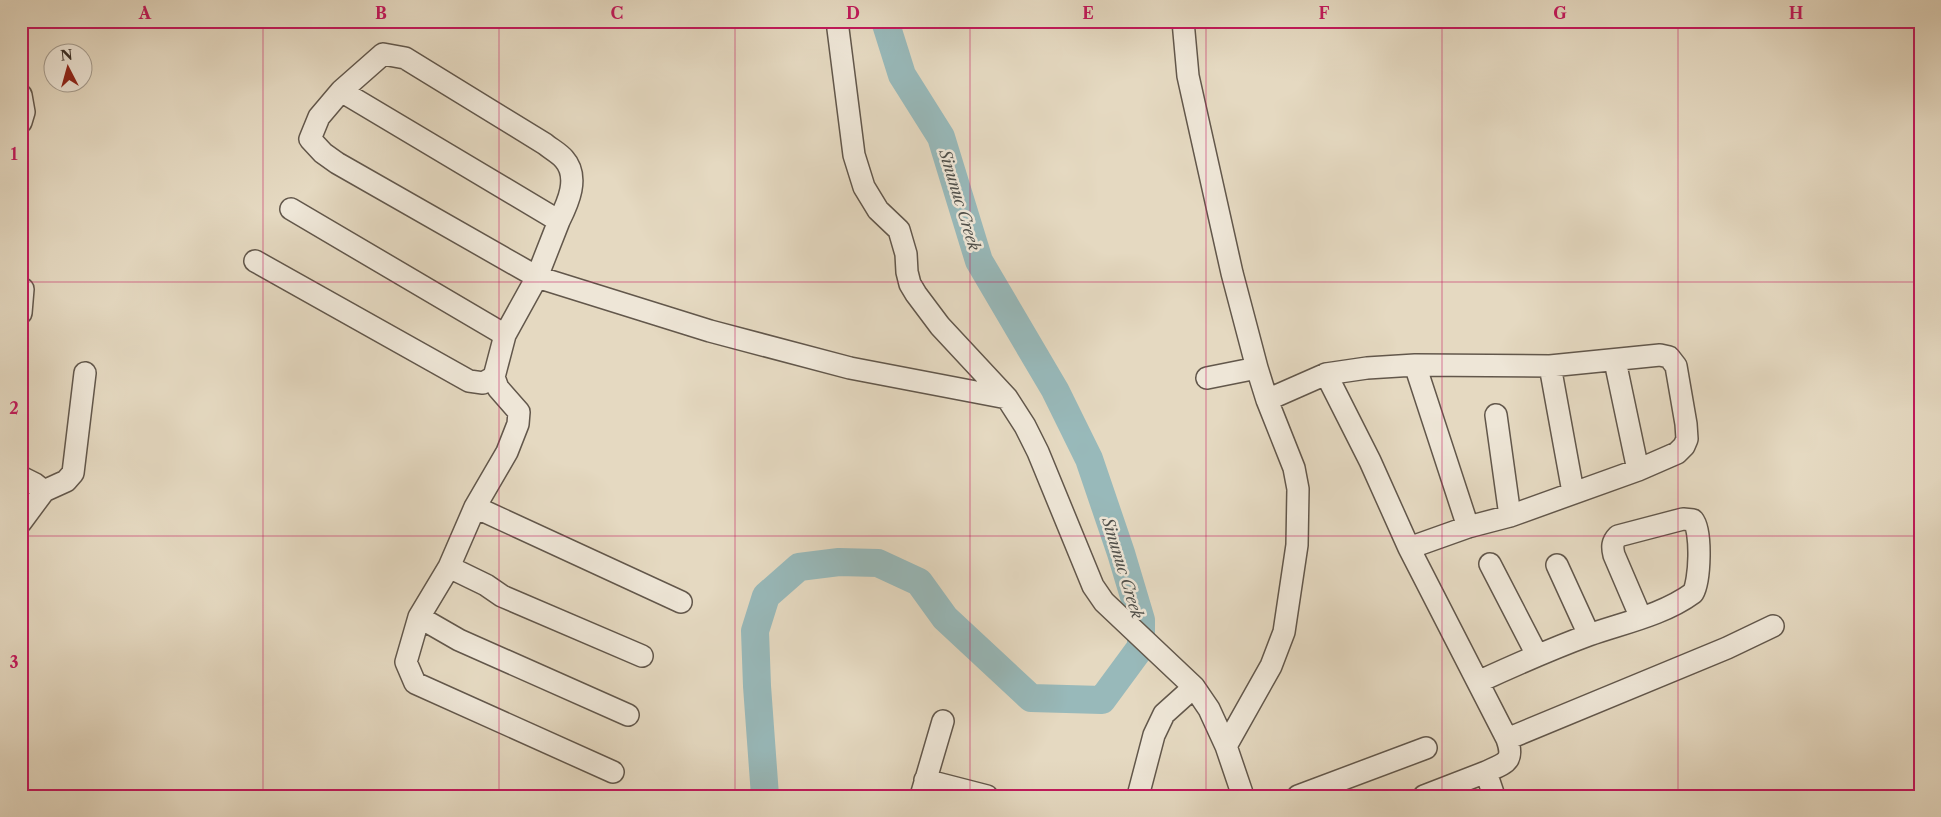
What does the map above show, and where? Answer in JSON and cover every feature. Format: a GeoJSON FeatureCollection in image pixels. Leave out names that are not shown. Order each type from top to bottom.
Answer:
{"type":"FeatureCollection","features":[{"type":"Feature","properties":{"kind":"street"},"geometry":{"type":"LineString","coordinates":[[837,21],[854,155],[864,187],[878,210],[899,230],[906,248],[906,272],[910,284],[940,326],[1007,398],[1025,426],[1038,452],[1094,586],[1104,602],[1194,687],[1209,709],[1226,746],[1243,796]]}},
{"type":"Feature","properties":{"kind":"street"},"geometry":{"type":"LineString","coordinates":[[1183,21],[1188,76],[1232,273],[1257,368],[1267,400],[1294,468],[1298,489],[1298,545],[1284,632],[1271,666],[1226,746]]}},
{"type":"Feature","properties":{"kind":"street"},"geometry":{"type":"LineString","coordinates":[[613,772],[415,683],[406,662],[419,617],[450,567],[475,507],[507,452],[518,424],[519,412],[498,388],[494,377],[505,335],[537,277],[567,205],[571,188],[571,171],[564,159],[545,144],[405,58],[383,54],[340,91],[319,117],[310,139],[323,153],[336,163],[537,277],[710,331],[850,368],[1007,398]]}},
{"type":"Feature","properties":{"kind":"street"},"geometry":{"type":"LineString","coordinates":[[340,91],[559,221]]}},
{"type":"Feature","properties":{"kind":"street"},"geometry":{"type":"LineString","coordinates":[[21,95],[24,112],[21,122]]}},
{"type":"Feature","properties":{"kind":"street"},"geometry":{"type":"LineString","coordinates":[[291,209],[505,335]]}},
{"type":"Feature","properties":{"kind":"street"},"geometry":{"type":"LineString","coordinates":[[255,261],[469,381],[483,383],[494,377]]}},
{"type":"Feature","properties":{"kind":"street"},"geometry":{"type":"LineString","coordinates":[[21,313],[23,289]]}},
{"type":"Feature","properties":{"kind":"street"},"geometry":{"type":"LineString","coordinates":[[1267,400],[1326,374],[1366,368],[1550,366],[1660,355],[1669,358],[1676,366],[1686,424],[1684,446],[1676,453],[1638,470],[1510,516],[1468,527],[1410,548]]}},
{"type":"Feature","properties":{"kind":"street"},"geometry":{"type":"LineString","coordinates":[[1615,361],[1638,470]]}},
{"type":"Feature","properties":{"kind":"street"},"geometry":{"type":"LineString","coordinates":[[1415,366],[1468,527]]}},
{"type":"Feature","properties":{"kind":"street"},"geometry":{"type":"LineString","coordinates":[[1550,366],[1573,492]]}},
{"type":"Feature","properties":{"kind":"street"},"geometry":{"type":"LineString","coordinates":[[1207,378],[1257,368]]}},
{"type":"Feature","properties":{"kind":"street"},"geometry":{"type":"LineString","coordinates":[[21,522],[44,491],[66,481],[74,473],[85,373]]}},
{"type":"Feature","properties":{"kind":"street"},"geometry":{"type":"LineString","coordinates":[[1326,374],[1370,461],[1410,548],[1507,738],[1512,752],[1510,757],[1502,764],[1424,796]]}},
{"type":"Feature","properties":{"kind":"street"},"geometry":{"type":"LineString","coordinates":[[1496,415],[1510,516]]}},
{"type":"Feature","properties":{"kind":"street"},"geometry":{"type":"LineString","coordinates":[[21,477],[44,491]]}},
{"type":"Feature","properties":{"kind":"street"},"geometry":{"type":"LineString","coordinates":[[475,507],[682,602]]}},
{"type":"Feature","properties":{"kind":"street"},"geometry":{"type":"LineString","coordinates":[[1478,682],[1537,655],[1641,618],[1687,598],[1693,593],[1695,588],[1698,555],[1697,527],[1693,520],[1683,519],[1618,536],[1614,540],[1612,544],[1614,555],[1641,618]]}},
{"type":"Feature","properties":{"kind":"street"},"geometry":{"type":"LineString","coordinates":[[1490,564],[1537,655]]}},
{"type":"Feature","properties":{"kind":"street"},"geometry":{"type":"LineString","coordinates":[[1557,565],[1589,635]]}},
{"type":"Feature","properties":{"kind":"street"},"geometry":{"type":"LineString","coordinates":[[450,567],[480,581],[511,600],[642,656]]}},
{"type":"Feature","properties":{"kind":"street"},"geometry":{"type":"LineString","coordinates":[[419,617],[459,640],[628,715]]}},
{"type":"Feature","properties":{"kind":"street"},"geometry":{"type":"LineString","coordinates":[[1507,738],[1727,648],[1772,626]]}},
{"type":"Feature","properties":{"kind":"street"},"geometry":{"type":"LineString","coordinates":[[1138,796],[1154,735],[1164,714],[1194,687]]}},
{"type":"Feature","properties":{"kind":"street"},"geometry":{"type":"LineString","coordinates":[[943,721],[923,788],[987,796]]}},
{"type":"Feature","properties":{"kind":"street"},"geometry":{"type":"LineString","coordinates":[[1298,796],[1426,748]]}},
{"type":"Feature","properties":{"kind":"street"},"geometry":{"type":"LineString","coordinates":[[1486,772],[1494,796]]}},
{"type":"Feature","properties":{"kind":"waterway","name":"Sinunuc Creek"},"geometry":{"type":"LineString","coordinates":[[765,796],[755,631],[766,596],[799,567],[839,562],[878,563],[919,582],[945,618],[1031,698],[1102,700],[1141,647],[1141,620],[1121,553],[1089,459],[1055,390],[979,261],[941,137],[902,75],[885,21]]}}]}
